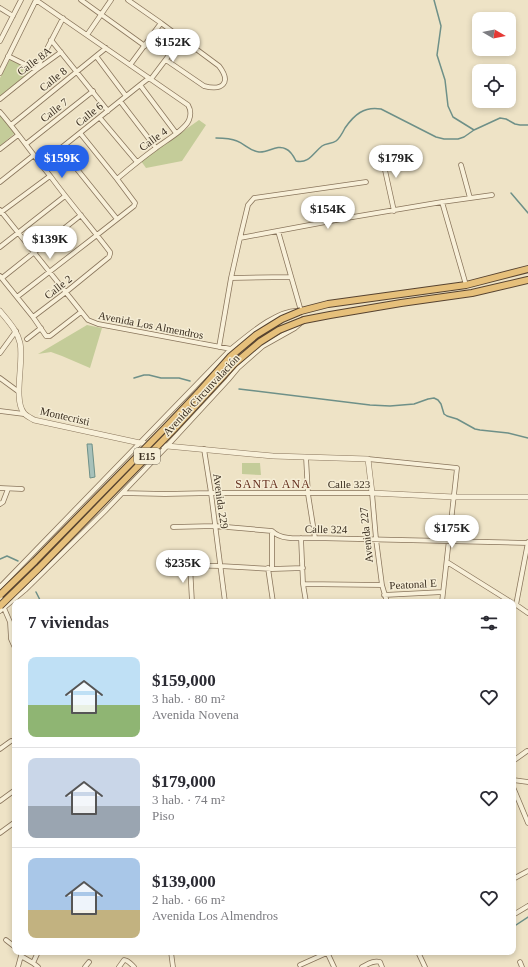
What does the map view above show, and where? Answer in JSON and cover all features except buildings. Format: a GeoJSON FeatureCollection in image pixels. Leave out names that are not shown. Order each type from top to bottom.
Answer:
{"type":"FeatureCollection","features":[{"type":"Feature","properties":{"kind":"highway","name":"Avenida Circunvalación"},"geometry":{"type":"LineString","coordinates":[[0,595],[171,422],[231,356],[262,331],[282,319],[328,304],[466,285],[528,269]]}},
{"type":"Feature","properties":{"kind":"highway","name":"Avenida Circunvalación"},"geometry":{"type":"LineString","coordinates":[[1,608],[174,429],[234,364],[260,342],[279,330],[304,320],[401,303],[456,296],[528,280]]}},
{"type":"Feature","properties":{"kind":"highway"},"geometry":{"type":"LineString","coordinates":[[454,286],[456,296]]}},
{"type":"Feature","properties":{"kind":"street"},"geometry":{"type":"LineString","coordinates":[[0,41],[21,0]]}},
{"type":"Feature","properties":{"kind":"street"},"geometry":{"type":"LineString","coordinates":[[0,73],[36,0],[150,78]]}},
{"type":"Feature","properties":{"kind":"street"},"geometry":{"type":"LineString","coordinates":[[81,0],[145,46]]}},
{"type":"Feature","properties":{"kind":"street"},"geometry":{"type":"LineString","coordinates":[[87,35],[111,0]]}},
{"type":"Feature","properties":{"kind":"street"},"geometry":{"type":"LineString","coordinates":[[128,0],[220,66],[226,76],[225,81],[222,85],[214,88],[204,86],[166,60]]}},
{"type":"Feature","properties":{"kind":"street"},"geometry":{"type":"LineString","coordinates":[[0,8],[13,16]]}},
{"type":"Feature","properties":{"kind":"street"},"geometry":{"type":"LineString","coordinates":[[8,56],[36,70],[62,18]]}},
{"type":"Feature","properties":{"kind":"street"},"geometry":{"type":"LineString","coordinates":[[130,65],[161,23]]}},
{"type":"Feature","properties":{"kind":"street","name":"Calle 6"},"geometry":{"type":"LineString","coordinates":[[41,164],[150,78],[166,60],[182,38]]}},
{"type":"Feature","properties":{"kind":"street"},"geometry":{"type":"LineString","coordinates":[[51,40],[108,111]]}},
{"type":"Feature","properties":{"kind":"street","name":"Calle 8"},"geometry":{"type":"LineString","coordinates":[[11,125],[106,48]]}},
{"type":"Feature","properties":{"kind":"street","name":"Calle 8A"},"geometry":{"type":"LineString","coordinates":[[0,99],[61,52]]}},
{"type":"Feature","properties":{"kind":"street"},"geometry":{"type":"LineString","coordinates":[[96,56],[126,96]]}},
{"type":"Feature","properties":{"kind":"street","name":"Calle 4"},"geometry":{"type":"LineString","coordinates":[[117,179],[189,121],[190,109],[188,105],[150,78]]}},
{"type":"Feature","properties":{"kind":"street"},"geometry":{"type":"LineString","coordinates":[[140,85],[176,133]]}},
{"type":"Feature","properties":{"kind":"street","name":"Calle 7"},"geometry":{"type":"LineString","coordinates":[[26,144],[93,91]]}},
{"type":"Feature","properties":{"kind":"street"},"geometry":{"type":"LineString","coordinates":[[120,101],[156,148]]}},
{"type":"Feature","properties":{"kind":"street"},"geometry":{"type":"LineString","coordinates":[[0,112],[97,235]]}},
{"type":"Feature","properties":{"kind":"street"},"geometry":{"type":"LineString","coordinates":[[100,118],[137,162]]}},
{"type":"Feature","properties":{"kind":"street"},"geometry":{"type":"LineString","coordinates":[[17,297],[134,206],[135,203],[80,133]]}},
{"type":"Feature","properties":{"kind":"street"},"geometry":{"type":"LineString","coordinates":[[0,149],[18,135]]}},
{"type":"Feature","properties":{"kind":"street"},"geometry":{"type":"LineString","coordinates":[[60,148],[117,219]]}},
{"type":"Feature","properties":{"kind":"street"},"geometry":{"type":"LineString","coordinates":[[381,152],[394,211]]}},
{"type":"Feature","properties":{"kind":"street"},"geometry":{"type":"LineString","coordinates":[[0,182],[34,155]]}},
{"type":"Feature","properties":{"kind":"street"},"geometry":{"type":"LineString","coordinates":[[462,165],[470,198]]}},
{"type":"Feature","properties":{"kind":"street"},"geometry":{"type":"LineString","coordinates":[[1,212],[50,176]]}},
{"type":"Feature","properties":{"kind":"street"},"geometry":{"type":"LineString","coordinates":[[219,347],[231,278],[240,238],[248,205],[254,198],[366,182]]}},
{"type":"Feature","properties":{"kind":"street"},"geometry":{"type":"LineString","coordinates":[[0,247],[65,196]]}},
{"type":"Feature","properties":{"kind":"street"},"geometry":{"type":"LineString","coordinates":[[240,238],[278,230],[442,202],[492,196]]}},
{"type":"Feature","properties":{"kind":"street"},"geometry":{"type":"LineString","coordinates":[[442,202],[466,285]]}},
{"type":"Feature","properties":{"kind":"street","name":"Avenida Los Almendros"},"geometry":{"type":"LineString","coordinates":[[1,212],[88,320],[98,324],[231,349]]}},
{"type":"Feature","properties":{"kind":"street"},"geometry":{"type":"LineString","coordinates":[[80,215],[34,253],[1,277],[46,336],[50,336],[81,312]]}},
{"type":"Feature","properties":{"kind":"street"},"geometry":{"type":"LineString","coordinates":[[278,230],[301,312]]}},
{"type":"Feature","properties":{"kind":"street","name":"Calle 2"},"geometry":{"type":"LineString","coordinates":[[33,317],[109,257],[110,252],[97,235]]}},
{"type":"Feature","properties":{"kind":"street"},"geometry":{"type":"LineString","coordinates":[[231,278],[291,277]]}},
{"type":"Feature","properties":{"kind":"street","name":"Avenida Circunvalación"},"geometry":{"type":"LineString","coordinates":[[0,587],[231,349],[270,320],[296,310],[301,312]]}},
{"type":"Feature","properties":{"kind":"street","name":"Montecristi"},"geometry":{"type":"LineString","coordinates":[[0,311],[16,331],[20,342],[22,357],[19,392],[20,403],[24,414],[34,420],[140,443],[272,456],[368,459]]}},
{"type":"Feature","properties":{"kind":"street","name":"Avenida Circunvalación"},"geometry":{"type":"LineString","coordinates":[[13,599],[25,590],[122,493],[238,368],[263,346],[295,328],[304,320]]}},
{"type":"Feature","properties":{"kind":"street"},"geometry":{"type":"LineString","coordinates":[[27,339],[41,328]]}},
{"type":"Feature","properties":{"kind":"street"},"geometry":{"type":"LineString","coordinates":[[0,353],[16,331]]}},
{"type":"Feature","properties":{"kind":"street"},"geometry":{"type":"LineString","coordinates":[[0,378],[19,392]]}},
{"type":"Feature","properties":{"kind":"street"},"geometry":{"type":"LineString","coordinates":[[0,411],[24,414]]}},
{"type":"Feature","properties":{"kind":"street","name":"Avenida 229"},"geometry":{"type":"LineString","coordinates":[[204,450],[225,599]]}},
{"type":"Feature","properties":{"kind":"street"},"geometry":{"type":"LineString","coordinates":[[306,457],[308,494],[315,538]]}},
{"type":"Feature","properties":{"kind":"street"},"geometry":{"type":"LineString","coordinates":[[368,459],[457,468],[442,599]]}},
{"type":"Feature","properties":{"kind":"street","name":"Avenida 227"},"geometry":{"type":"LineString","coordinates":[[368,459],[376,539],[385,599]]}},
{"type":"Feature","properties":{"kind":"street"},"geometry":{"type":"LineString","coordinates":[[0,488],[22,489]]}},
{"type":"Feature","properties":{"kind":"street"},"geometry":{"type":"LineString","coordinates":[[0,504],[8,489]]}},
{"type":"Feature","properties":{"kind":"street","name":"Calle 323"},"geometry":{"type":"LineString","coordinates":[[122,493],[372,494],[454,497],[528,497]]}},
{"type":"Feature","properties":{"kind":"street","name":"Calle 324"},"geometry":{"type":"LineString","coordinates":[[174,527],[215,526],[272,530],[279,536],[301,538],[528,543]]}},
{"type":"Feature","properties":{"kind":"street"},"geometry":{"type":"LineString","coordinates":[[272,530],[270,568],[273,599]]}},
{"type":"Feature","properties":{"kind":"street"},"geometry":{"type":"LineString","coordinates":[[301,538],[303,584],[306,599]]}},
{"type":"Feature","properties":{"kind":"street"},"geometry":{"type":"LineString","coordinates":[[514,599],[528,543]]}},
{"type":"Feature","properties":{"kind":"street"},"geometry":{"type":"LineString","coordinates":[[447,562],[507,599]]}},
{"type":"Feature","properties":{"kind":"street"},"geometry":{"type":"LineString","coordinates":[[178,565],[303,568]]}},
{"type":"Feature","properties":{"kind":"street"},"geometry":{"type":"LineString","coordinates":[[190,565],[192,599]]}},
{"type":"Feature","properties":{"kind":"street"},"geometry":{"type":"LineString","coordinates":[[303,584],[382,585]]}},
{"type":"Feature","properties":{"kind":"street","name":"Peatonal E"},"geometry":{"type":"LineString","coordinates":[[384,595],[443,592]]}},
{"type":"Feature","properties":{"kind":"street","name":"Avenida Circunvalación"},"geometry":{"type":"LineString","coordinates":[[1,608],[12,600]]}},
{"type":"Feature","properties":{"kind":"street"},"geometry":{"type":"LineString","coordinates":[[516,605],[528,613]]}},
{"type":"Feature","properties":{"kind":"street"},"geometry":{"type":"LineString","coordinates":[[1,608],[10,622],[12,639]]}},
{"type":"Feature","properties":{"kind":"street"},"geometry":{"type":"LineString","coordinates":[[0,749],[11,741]]}},
{"type":"Feature","properties":{"kind":"street"},"geometry":{"type":"LineString","coordinates":[[516,759],[528,751]]}},
{"type":"Feature","properties":{"kind":"street"},"geometry":{"type":"LineString","coordinates":[[516,780],[528,782]]}},
{"type":"Feature","properties":{"kind":"street"},"geometry":{"type":"LineString","coordinates":[[0,801],[12,792]]}},
{"type":"Feature","properties":{"kind":"street"},"geometry":{"type":"LineString","coordinates":[[516,794],[528,823]]}},
{"type":"Feature","properties":{"kind":"street"},"geometry":{"type":"LineString","coordinates":[[0,834],[12,824]]}},
{"type":"Feature","properties":{"kind":"street"},"geometry":{"type":"LineString","coordinates":[[516,877],[528,871]]}},
{"type":"Feature","properties":{"kind":"street"},"geometry":{"type":"LineString","coordinates":[[516,913],[528,906]]}},
{"type":"Feature","properties":{"kind":"street"},"geometry":{"type":"LineString","coordinates":[[6,940],[12,945]]}},
{"type":"Feature","properties":{"kind":"street"},"geometry":{"type":"LineString","coordinates":[[18,967],[21,955]]}},
{"type":"Feature","properties":{"kind":"street"},"geometry":{"type":"LineString","coordinates":[[24,955],[38,967]]}},
{"type":"Feature","properties":{"kind":"street"},"geometry":{"type":"LineString","coordinates":[[33,963],[37,955]]}},
{"type":"Feature","properties":{"kind":"street"},"geometry":{"type":"LineString","coordinates":[[171,955],[173,967]]}},
{"type":"Feature","properties":{"kind":"street"},"geometry":{"type":"LineString","coordinates":[[300,965],[322,955]]}},
{"type":"Feature","properties":{"kind":"street"},"geometry":{"type":"LineString","coordinates":[[329,955],[334,967]]}},
{"type":"Feature","properties":{"kind":"street"},"geometry":{"type":"LineString","coordinates":[[419,955],[425,967]]}},
{"type":"Feature","properties":{"kind":"street"},"geometry":{"type":"LineString","coordinates":[[119,967],[124,960],[127,960],[134,967]]}},
{"type":"Feature","properties":{"kind":"street"},"geometry":{"type":"LineString","coordinates":[[362,967],[375,961],[380,962],[382,967]]}},
{"type":"Feature","properties":{"kind":"street"},"geometry":{"type":"LineString","coordinates":[[85,967],[89,962]]}},
{"type":"Feature","properties":{"kind":"street"},"geometry":{"type":"LineString","coordinates":[[520,962],[522,967]]}},
{"type":"Feature","properties":{"kind":"green space"},"geometry":{"type":"Polygon","coordinates":[[[10,59],[31,71],[0,98],[0,78],[10,59]]]}},
{"type":"Feature","properties":{"kind":"green space"},"geometry":{"type":"Polygon","coordinates":[[[0,115],[15,133],[0,146],[0,115]]]}},
{"type":"Feature","properties":{"kind":"green space"},"geometry":{"type":"Polygon","coordinates":[[[199,120],[206,125],[182,161],[146,168],[141,161],[199,120]]]}},
{"type":"Feature","properties":{"kind":"green space"},"geometry":{"type":"Polygon","coordinates":[[[87,325],[102,328],[90,368],[51,352],[38,354],[87,325]]]}},
{"type":"Feature","properties":{"kind":"green space"},"geometry":{"type":"Polygon","coordinates":[[[242,463],[260,463],[261,475],[242,474],[242,463]]]}},
{"type":"Feature","properties":{"kind":"water"},"geometry":{"type":"Polygon","coordinates":[[[87,444],[92,444],[95,477],[90,478],[87,444]]]}},
{"type":"Feature","properties":{"kind":"waterway"},"geometry":{"type":"LineString","coordinates":[[434,0],[441,26],[437,55],[445,80],[448,106],[453,117],[474,130]]}},
{"type":"Feature","properties":{"kind":"waterway"},"geometry":{"type":"LineString","coordinates":[[216,138],[234,140],[259,152],[283,148],[289,151],[296,161],[300,162],[308,159],[324,145],[336,141],[352,119],[360,112],[375,108],[381,109],[436,137],[444,139],[458,139],[464,137],[474,130],[500,118],[506,119],[515,124],[528,125]]}},
{"type":"Feature","properties":{"kind":"waterway"},"geometry":{"type":"LineString","coordinates":[[511,193],[528,213]]}},
{"type":"Feature","properties":{"kind":"waterway"},"geometry":{"type":"LineString","coordinates":[[134,378],[149,375],[161,378],[179,378],[190,381]]}},
{"type":"Feature","properties":{"kind":"waterway"},"geometry":{"type":"LineString","coordinates":[[239,389],[370,405],[390,406],[414,404],[434,398],[441,404],[444,414],[475,429],[508,433],[528,438]]}},
{"type":"Feature","properties":{"kind":"waterway"},"geometry":{"type":"LineString","coordinates":[[0,559],[7,556],[18,561]]}},
{"type":"Feature","properties":{"kind":"waterway"},"geometry":{"type":"LineString","coordinates":[[36,592],[40,599]]}},
{"type":"Feature","properties":{"kind":"waterway"},"geometry":{"type":"LineString","coordinates":[[516,925],[528,917]]}},
{"type":"Feature","properties":{"kind":"district","name":"SANTA ANA"},"geometry":{"type":"Point","coordinates":[273,484]}}]}
